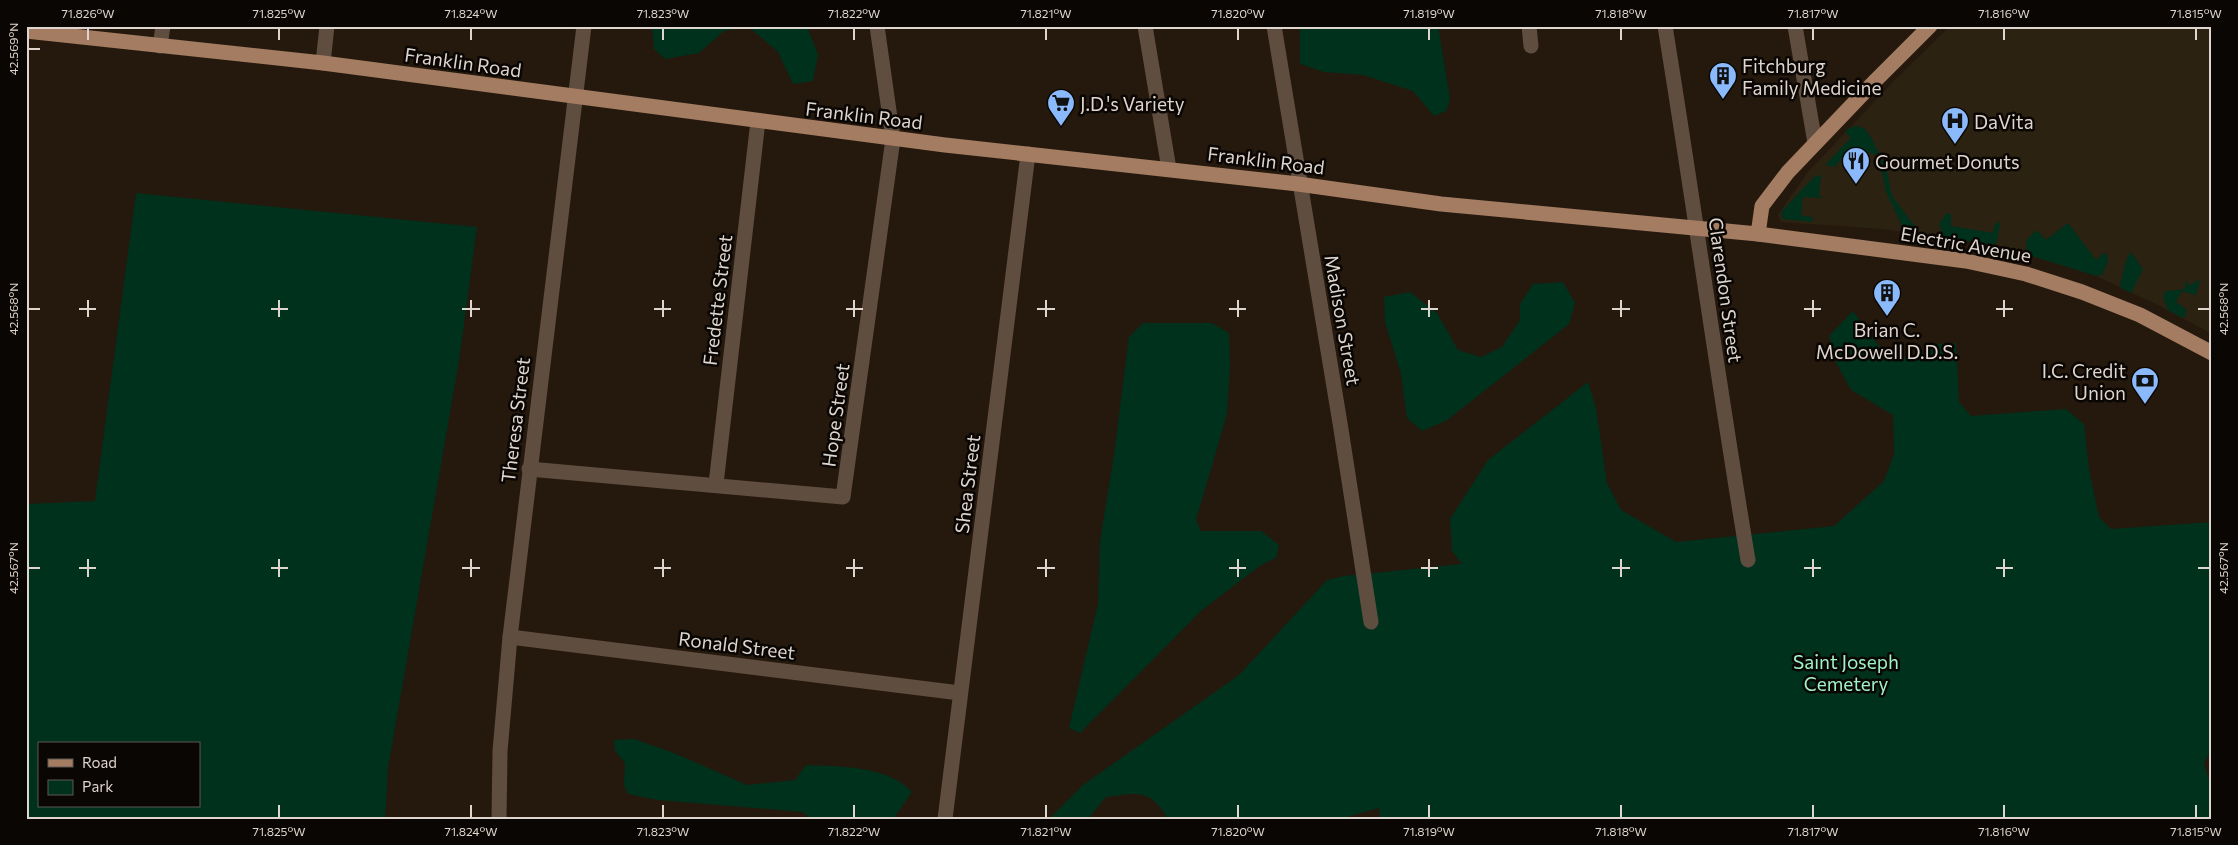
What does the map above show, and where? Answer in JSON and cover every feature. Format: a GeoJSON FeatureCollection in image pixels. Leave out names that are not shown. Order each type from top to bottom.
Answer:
{"type":"FeatureCollection","features":[{"type":"Feature","properties":{"kind":"main road"},"geometry":{"type":"LineString","coordinates":[[1758,234],[1762,206],[1815,143],[1930,26]]}},
{"type":"Feature","properties":{"kind":"main road","name":"Franklin Road"},"geometry":{"type":"LineString","coordinates":[[26,31],[323,63],[893,139],[1298,184],[1441,204],[1698,230]]}},
{"type":"Feature","properties":{"kind":"main road","name":"Electric Avenue"},"geometry":{"type":"LineString","coordinates":[[1698,230],[1758,234],[1966,261],[2026,274],[2135,312],[2212,353]]}},
{"type":"Feature","properties":{"kind":"street"},"geometry":{"type":"LineString","coordinates":[[160,46],[163,26]]}},
{"type":"Feature","properties":{"kind":"street"},"geometry":{"type":"LineString","coordinates":[[323,63],[327,26]]}},
{"type":"Feature","properties":{"kind":"street","name":"Theresa Street"},"geometry":{"type":"LineString","coordinates":[[499,819],[500,751],[510,637],[584,26]]}},
{"type":"Feature","properties":{"kind":"street","name":"Hope Street"},"geometry":{"type":"LineString","coordinates":[[529,469],[716,484],[843,497],[893,139],[877,26]]}},
{"type":"Feature","properties":{"kind":"street"},"geometry":{"type":"LineString","coordinates":[[1144,26],[1169,169]]}},
{"type":"Feature","properties":{"kind":"street","name":"Madison Street"},"geometry":{"type":"LineString","coordinates":[[1274,26],[1298,184],[1340,423],[1371,622]]}},
{"type":"Feature","properties":{"kind":"street"},"geometry":{"type":"LineString","coordinates":[[1529,26],[1531,46]]}},
{"type":"Feature","properties":{"kind":"street","name":"Clarendon Street"},"geometry":{"type":"LineString","coordinates":[[1665,26],[1698,230],[1725,422],[1748,560]]}},
{"type":"Feature","properties":{"kind":"street"},"geometry":{"type":"LineString","coordinates":[[1796,26],[1815,143]]}},
{"type":"Feature","properties":{"kind":"street","name":"Fredette Street"},"geometry":{"type":"LineString","coordinates":[[716,484],[758,121]]}},
{"type":"Feature","properties":{"kind":"street","name":"Shea Street"},"geometry":{"type":"LineString","coordinates":[[945,819],[1028,154]]}},
{"type":"Feature","properties":{"kind":"street","name":"Ronald Street"},"geometry":{"type":"LineString","coordinates":[[510,637],[960,693]]}},
{"type":"Feature","properties":{"kind":"shaded area"},"geometry":{"type":"Polygon","coordinates":[[[1950,26],[2212,26],[2212,334],[2158,305],[2087,272],[1989,244],[1883,229],[1781,222],[1778,215],[1807,173],[1891,84],[1950,26]]]}},
{"type":"Feature","properties":{"kind":"green space"},"geometry":{"type":"Polygon","coordinates":[[[652,26],[807,26],[818,55],[813,81],[793,84],[778,52],[749,27],[724,31],[699,53],[665,59],[654,49],[652,26]]]}},
{"type":"Feature","properties":{"kind":"green space"},"geometry":{"type":"Polygon","coordinates":[[[1300,26],[1438,26],[1450,99],[1446,111],[1434,116],[1413,91],[1363,75],[1324,72],[1300,64],[1300,26]]]}},
{"type":"Feature","properties":{"kind":"green space"},"geometry":{"type":"Polygon","coordinates":[[[1857,126],[1865,129],[1872,139],[1886,167],[1892,196],[1920,233],[1905,232],[1886,192],[1880,163],[1875,154],[1855,150],[1843,156],[1835,167],[1825,165],[1851,138],[1845,132],[1849,128],[1857,126]]]}},
{"type":"Feature","properties":{"kind":"green space"},"geometry":{"type":"Polygon","coordinates":[[[1821,175],[1819,196],[1824,198],[1803,197],[1801,215],[1812,217],[1813,222],[1783,219],[1782,211],[1814,177],[1821,175]]]}},
{"type":"Feature","properties":{"kind":"green space"},"geometry":{"type":"Polygon","coordinates":[[[136,193],[477,227],[459,361],[388,768],[385,819],[26,819],[26,504],[95,501],[136,193]]]}},
{"type":"Feature","properties":{"kind":"green space"},"geometry":{"type":"Polygon","coordinates":[[[1947,213],[1951,214],[1951,226],[1993,233],[1995,224],[2000,222],[1997,242],[1992,245],[1944,237],[1939,224],[1947,213]]]}},
{"type":"Feature","properties":{"kind":"green space"},"geometry":{"type":"Polygon","coordinates":[[[2068,223],[2096,260],[2104,253],[2107,254],[2108,261],[2102,275],[2096,276],[2029,255],[2026,251],[2027,239],[2037,230],[2046,240],[2068,223]]]}},
{"type":"Feature","properties":{"kind":"green space"},"geometry":{"type":"Polygon","coordinates":[[[2131,252],[2143,269],[2131,293],[2121,288],[2120,284],[2127,258],[2131,252]]]}},
{"type":"Feature","properties":{"kind":"green space"},"geometry":{"type":"Polygon","coordinates":[[[2200,279],[2196,295],[2182,291],[2176,302],[2186,309],[2186,315],[2182,318],[2168,310],[2163,296],[2166,291],[2185,289],[2185,282],[2188,282],[2189,286],[2200,279]]]}},
{"type":"Feature","properties":{"kind":"green space"},"geometry":{"type":"Polygon","coordinates":[[[1563,282],[1575,303],[1569,324],[1446,421],[1422,431],[1407,418],[1401,374],[1385,322],[1384,297],[1410,292],[1437,313],[1458,350],[1481,357],[1502,347],[1520,320],[1520,304],[1533,284],[1563,282]]]}},
{"type":"Feature","properties":{"kind":"green space","name":"Saint Joseph Cemetery"},"geometry":{"type":"Polygon","coordinates":[[[1853,311],[1874,340],[1892,359],[1915,357],[1939,344],[1956,343],[1959,402],[1971,416],[2066,409],[2084,424],[2089,469],[2099,517],[2111,529],[2212,522],[2212,748],[2204,763],[2212,790],[2212,819],[1380,819],[1379,808],[1339,819],[1168,819],[1149,797],[1126,794],[1106,797],[1088,819],[1049,819],[1083,785],[1239,675],[1327,580],[1344,576],[1462,564],[1452,551],[1450,519],[1488,460],[1588,382],[1596,408],[1607,483],[1621,510],[1676,542],[1834,526],[1884,481],[1894,454],[1893,415],[1851,390],[1834,359],[1829,336],[1853,311]]]}},
{"type":"Feature","properties":{"kind":"green space"},"geometry":{"type":"Polygon","coordinates":[[[1143,323],[1212,323],[1229,333],[1230,366],[1227,414],[1196,520],[1201,531],[1261,531],[1279,545],[1276,558],[1261,565],[1202,610],[1080,733],[1069,728],[1098,604],[1100,541],[1114,455],[1129,337],[1143,323]]]}},
{"type":"Feature","properties":{"kind":"green space"},"geometry":{"type":"Polygon","coordinates":[[[634,739],[674,753],[747,785],[795,780],[806,765],[819,765],[877,772],[902,783],[912,792],[893,819],[811,819],[803,812],[658,800],[628,794],[624,785],[625,763],[615,751],[614,740],[634,739]]]}},
{"type":"Feature","properties":{"kind":"place","name":"Fitchburg Family Medicine"},"geometry":{"type":"Point","coordinates":[1723,100]}},
{"type":"Feature","properties":{"kind":"place","name":"J.D.'s Variety"},"geometry":{"type":"Point","coordinates":[1061,127]}},
{"type":"Feature","properties":{"kind":"place","name":"DaVita"},"geometry":{"type":"Point","coordinates":[1955,145]}},
{"type":"Feature","properties":{"kind":"place","name":"Gourmet Donuts"},"geometry":{"type":"Point","coordinates":[1856,185]}},
{"type":"Feature","properties":{"kind":"place","name":"Brian C. McDowell D.D.S."},"geometry":{"type":"Point","coordinates":[1887,317]}},
{"type":"Feature","properties":{"kind":"place","name":"I.C. Credit Union"},"geometry":{"type":"Point","coordinates":[2145,405]}}]}
